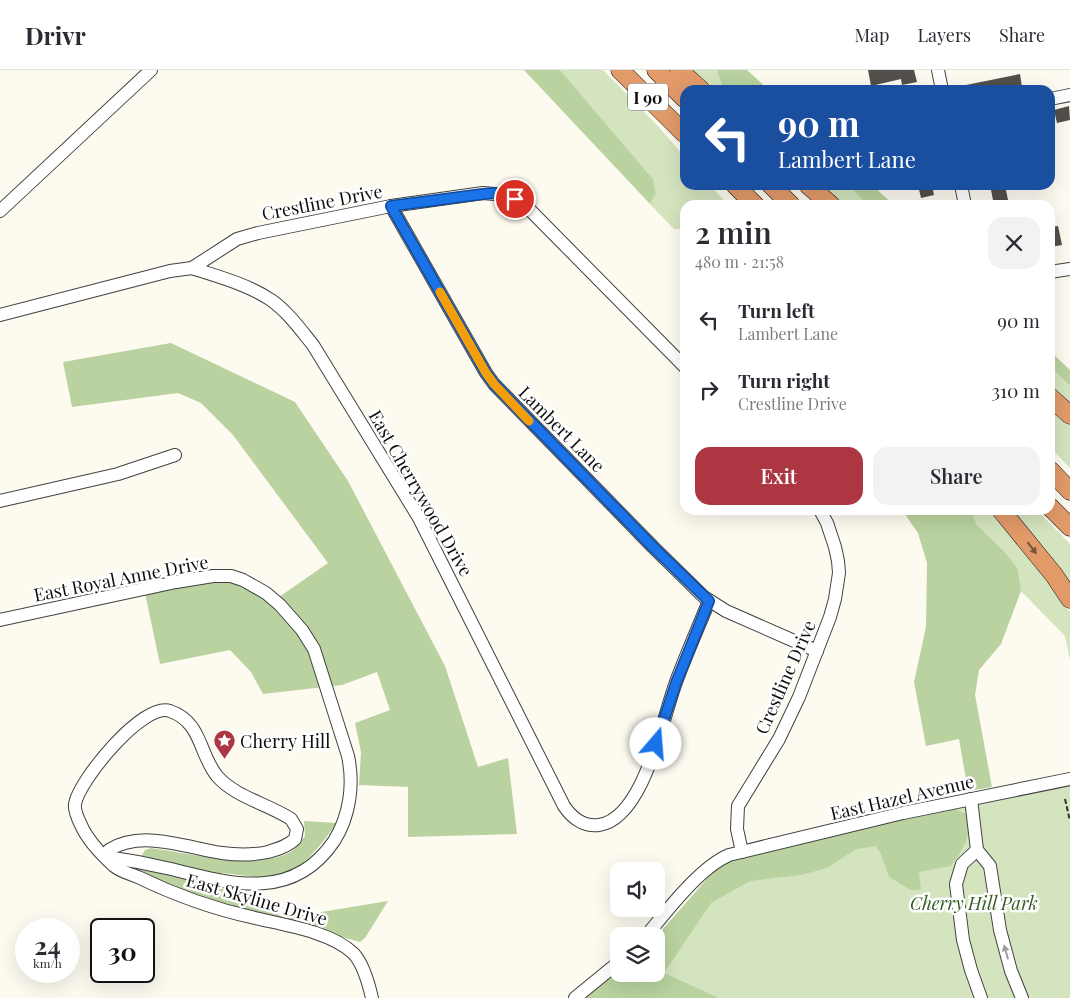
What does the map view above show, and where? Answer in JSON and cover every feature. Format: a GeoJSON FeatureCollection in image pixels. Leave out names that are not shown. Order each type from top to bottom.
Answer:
{"type":"FeatureCollection","features":[{"type":"Feature","properties":{"kind":"highway","name":"I 90"},"geometry":{"type":"LineString","coordinates":[[620,70],[680,129]]}},
{"type":"Feature","properties":{"kind":"highway","name":"I 90"},"geometry":{"type":"LineString","coordinates":[[656,70],[680,94]]}},
{"type":"Feature","properties":{"kind":"highway","name":"I 90"},"geometry":{"type":"LineString","coordinates":[[678,70],[694,85]]}},
{"type":"Feature","properties":{"kind":"highway"},"geometry":{"type":"LineString","coordinates":[[729,190],[738,200]]}},
{"type":"Feature","properties":{"kind":"highway"},"geometry":{"type":"LineString","coordinates":[[740,190],[749,200]]}},
{"type":"Feature","properties":{"kind":"highway"},"geometry":{"type":"LineString","coordinates":[[775,190],[786,200]]}},
{"type":"Feature","properties":{"kind":"highway"},"geometry":{"type":"LineString","coordinates":[[814,190],[824,200]]}},
{"type":"Feature","properties":{"kind":"highway"},"geometry":{"type":"LineString","coordinates":[[1055,402],[1070,415]]}},
{"type":"Feature","properties":{"kind":"highway"},"geometry":{"type":"LineString","coordinates":[[1055,475],[1070,491]]}},
{"type":"Feature","properties":{"kind":"highway"},"geometry":{"type":"LineString","coordinates":[[1055,512],[1070,527]]}},
{"type":"Feature","properties":{"kind":"highway"},"geometry":{"type":"LineString","coordinates":[[1005,515],[1054,575],[1070,599]]}},
{"type":"Feature","properties":{"kind":"street"},"geometry":{"type":"LineString","coordinates":[[0,210],[151,70]]}},
{"type":"Feature","properties":{"kind":"street"},"geometry":{"type":"LineString","coordinates":[[938,70],[941,85]]}},
{"type":"Feature","properties":{"kind":"street"},"geometry":{"type":"LineString","coordinates":[[1055,98],[1070,95]]}},
{"type":"Feature","properties":{"kind":"street","name":"Crestline Drive"},"geometry":{"type":"LineString","coordinates":[[0,315],[170,271],[192,268],[237,239],[391,206],[494,193],[515,199],[535,214],[680,362]]}},
{"type":"Feature","properties":{"kind":"street","name":"Lambert Lane"},"geometry":{"type":"LineString","coordinates":[[391,206],[494,384],[653,547],[709,601],[726,611],[818,651]]}},
{"type":"Feature","properties":{"kind":"street","name":"East Cherrywood Drive"},"geometry":{"type":"LineString","coordinates":[[192,268],[239,284],[270,300],[295,323],[313,345],[419,518],[564,806],[575,818],[590,825],[603,824],[616,818],[626,810],[639,788],[676,683],[709,601]]}},
{"type":"Feature","properties":{"kind":"street"},"geometry":{"type":"LineString","coordinates":[[1055,271],[1070,269]]}},
{"type":"Feature","properties":{"kind":"street"},"geometry":{"type":"LineString","coordinates":[[0,501],[118,474],[174,455]]}},
{"type":"Feature","properties":{"kind":"street","name":"Crestline Drive"},"geometry":{"type":"LineString","coordinates":[[742,852],[738,830],[738,806],[779,739],[799,697],[818,651],[835,599],[839,573],[835,547],[823,515]]}},
{"type":"Feature","properties":{"kind":"street","name":"East Royal Anne Drive"},"geometry":{"type":"LineString","coordinates":[[0,620],[176,582],[222,576],[243,580],[266,592],[302,630],[314,649],[352,773],[348,806],[342,826],[324,854],[304,872],[288,879],[270,883],[251,884],[222,881],[134,861],[107,857]]}},
{"type":"Feature","properties":{"kind":"street","name":"East Skyline Drive"},"geometry":{"type":"LineString","coordinates":[[107,857],[109,850],[125,843],[146,841],[174,844],[224,854],[263,853],[279,848],[295,839],[298,828],[291,819],[280,811],[226,785],[216,775],[192,727],[182,716],[168,710],[146,716],[137,722],[106,753],[81,787],[75,804],[77,818],[82,829],[115,867],[169,892],[215,908],[322,935],[341,943],[355,955],[368,981],[372,998]]}},
{"type":"Feature","properties":{"kind":"street","name":"East Hazel Avenue"},"geometry":{"type":"LineString","coordinates":[[742,852],[904,812],[1070,779]]}},
{"type":"Feature","properties":{"kind":"street"},"geometry":{"type":"LineString","coordinates":[[970,799],[977,850],[990,866],[1000,930],[1011,971],[1022,998]]}},
{"type":"Feature","properties":{"kind":"street"},"geometry":{"type":"LineString","coordinates":[[977,850],[962,864],[956,884],[963,940],[981,998]]}},
{"type":"Feature","properties":{"kind":"street"},"geometry":{"type":"LineString","coordinates":[[654,927],[706,870],[723,857],[742,852]]}},
{"type":"Feature","properties":{"kind":"street"},"geometry":{"type":"LineString","coordinates":[[575,998],[610,969]]}},
{"type":"Feature","properties":{"kind":"path"},"geometry":{"type":"LineString","coordinates":[[1065,800],[1070,821]]}},
{"type":"Feature","properties":{"kind":"green space"},"geometry":{"type":"Polygon","coordinates":[[[524,70],[560,70],[653,179],[656,194],[650,204],[524,70]]]}},
{"type":"Feature","properties":{"kind":"green space"},"geometry":{"type":"Polygon","coordinates":[[[560,70],[603,70],[680,151],[680,190],[714,190],[724,200],[680,200],[680,229],[674,229],[650,204],[656,194],[653,179],[560,70]]]}},
{"type":"Feature","properties":{"kind":"green space"},"geometry":{"type":"Polygon","coordinates":[[[689,70],[717,70],[722,85],[706,85],[689,70]]]}},
{"type":"Feature","properties":{"kind":"green space"},"geometry":{"type":"Polygon","coordinates":[[[717,70],[747,70],[764,85],[722,85],[717,70]]]}},
{"type":"Feature","properties":{"kind":"green space"},"geometry":{"type":"Polygon","coordinates":[[[822,190],[853,190],[863,200],[834,200],[822,190]]]}},
{"type":"Feature","properties":{"kind":"green space"},"geometry":{"type":"Polygon","coordinates":[[[853,190],[878,190],[888,200],[863,200],[853,190]]]}},
{"type":"Feature","properties":{"kind":"green space"},"geometry":{"type":"Polygon","coordinates":[[[171,343],[295,402],[348,481],[445,666],[478,767],[508,758],[517,834],[408,837],[408,787],[359,785],[361,752],[355,723],[390,710],[377,672],[342,685],[263,694],[251,672],[230,650],[160,664],[145,593],[228,580],[260,591],[272,602],[328,563],[233,435],[201,403],[178,393],[72,407],[63,362],[171,343]]]}},
{"type":"Feature","properties":{"kind":"green space"},"geometry":{"type":"Polygon","coordinates":[[[1055,356],[1070,370],[1070,386],[1055,371],[1055,356]]]}},
{"type":"Feature","properties":{"kind":"green space"},"geometry":{"type":"Polygon","coordinates":[[[1055,371],[1070,386],[1070,407],[1055,394],[1055,371]]]}},
{"type":"Feature","properties":{"kind":"green space"},"geometry":{"type":"Polygon","coordinates":[[[1055,410],[1070,424],[1070,468],[1055,452],[1055,410]]]}},
{"type":"Feature","properties":{"kind":"green space"},"geometry":{"type":"Polygon","coordinates":[[[905,515],[972,515],[977,525],[1004,551],[1018,569],[1021,591],[1001,644],[979,670],[975,695],[992,787],[968,791],[959,739],[926,746],[914,682],[926,627],[927,563],[918,533],[905,515]]]}},
{"type":"Feature","properties":{"kind":"green space"},"geometry":{"type":"Polygon","coordinates":[[[972,515],[995,515],[1020,543],[1070,612],[1070,660],[1065,636],[1021,591],[1018,569],[1004,551],[977,525],[972,515]]]}},
{"type":"Feature","properties":{"kind":"green space"},"geometry":{"type":"Polygon","coordinates":[[[1015,515],[1042,515],[1070,544],[1070,589],[1015,515]]]}},
{"type":"Feature","properties":{"kind":"green space","name":"Cherry Hill Park"},"geometry":{"type":"Polygon","coordinates":[[[1070,786],[1070,998],[582,998],[610,980],[610,982],[665,982],[665,927],[714,871],[893,821],[1070,786]]]}},
{"type":"Feature","properties":{"kind":"green space"},"geometry":{"type":"Polygon","coordinates":[[[955,809],[966,814],[968,829],[966,842],[951,866],[919,872],[921,890],[911,890],[889,877],[881,854],[876,846],[856,849],[827,868],[801,875],[750,881],[711,903],[665,972],[665,927],[714,871],[729,862],[893,821],[955,809]]]}},
{"type":"Feature","properties":{"kind":"green space"},"geometry":{"type":"Polygon","coordinates":[[[304,821],[337,823],[308,859],[290,872],[268,877],[221,873],[225,888],[285,918],[388,901],[365,938],[360,942],[169,889],[133,869],[145,850],[151,848],[223,859],[262,860],[278,857],[294,850],[305,836],[304,821]]]}},
{"type":"Feature","properties":{"kind":"green space"},"geometry":{"type":"Polygon","coordinates":[[[665,973],[719,998],[582,998],[610,977],[610,982],[665,982],[665,973]]]}},
{"type":"Feature","properties":{"kind":"building"},"geometry":{"type":"Polygon","coordinates":[[[868,70],[914,70],[917,82],[902,85],[901,79],[871,85],[868,70]]]}},
{"type":"Feature","properties":{"kind":"building"},"geometry":{"type":"Polygon","coordinates":[[[1020,74],[1022,85],[966,85],[1020,74]]]}},
{"type":"Feature","properties":{"kind":"building"},"geometry":{"type":"Polygon","coordinates":[[[1069,106],[1070,120],[1057,123],[1055,110],[1069,106]]]}},
{"type":"Feature","properties":{"kind":"building"},"geometry":{"type":"Polygon","coordinates":[[[919,190],[933,190],[934,195],[921,198],[919,190]]]}},
{"type":"Feature","properties":{"kind":"building"},"geometry":{"type":"Polygon","coordinates":[[[991,190],[1006,190],[1008,200],[993,200],[991,190]]]}},
{"type":"Feature","properties":{"kind":"building"},"geometry":{"type":"Polygon","coordinates":[[[1055,226],[1058,226],[1062,245],[1055,246],[1055,226]]]}},
{"type":"Feature","properties":{"kind":"slow traffic"},"geometry":{"type":"LineString","coordinates":[[440,292],[486,373],[529,421]]}},
{"type":"Feature","properties":{"kind":"place","name":"Cherry Hill"},"geometry":{"type":"Point","coordinates":[224,760]}},
{"type":"Feature","properties":{"kind":"route"},"geometry":{"type":"LineString","coordinates":[[515,199],[494,193],[391,206],[494,384],[653,547],[709,601],[676,683],[656,744]]}}]}
